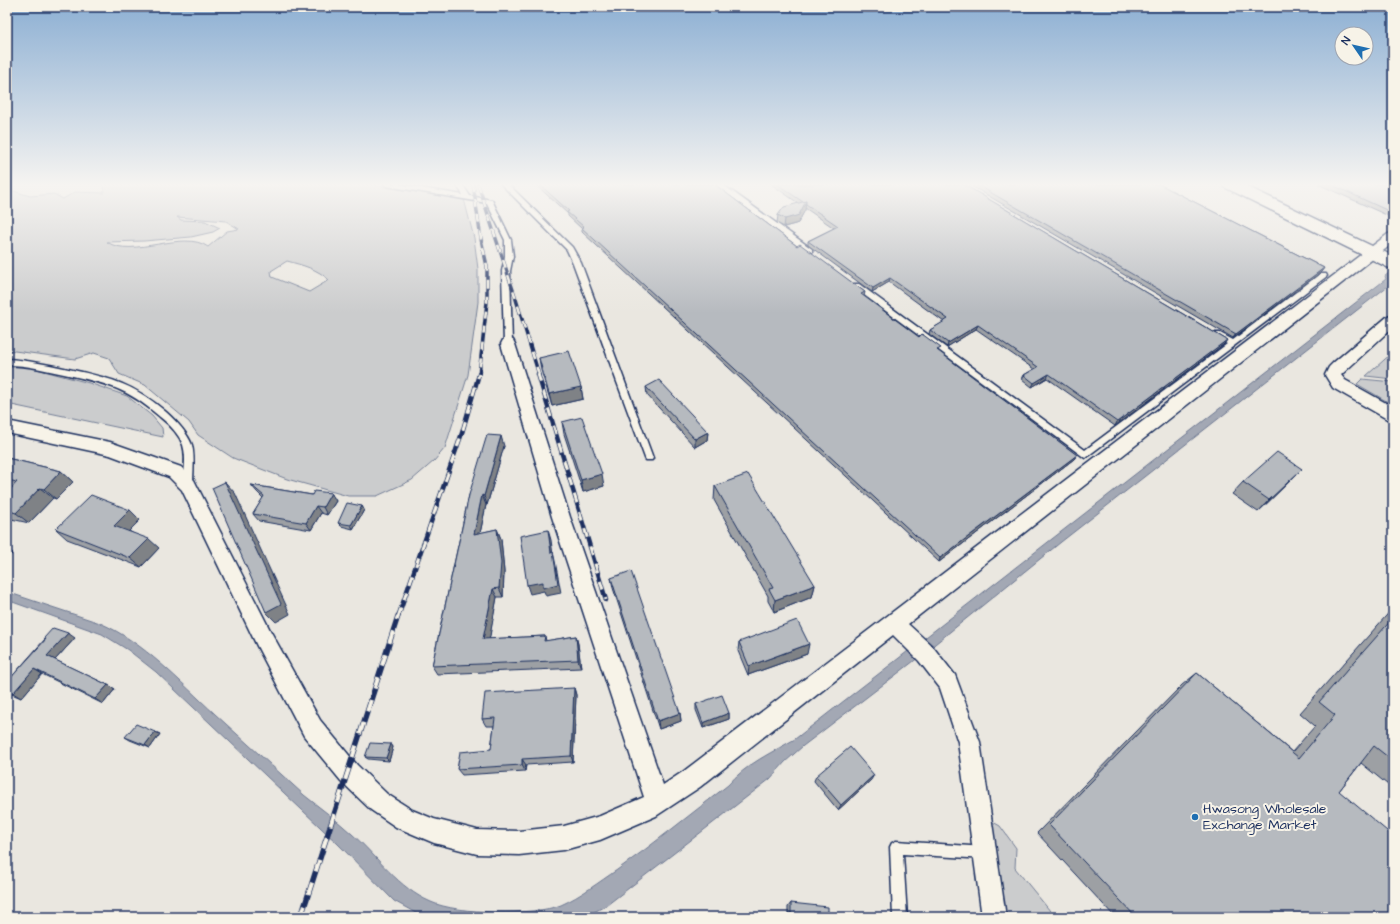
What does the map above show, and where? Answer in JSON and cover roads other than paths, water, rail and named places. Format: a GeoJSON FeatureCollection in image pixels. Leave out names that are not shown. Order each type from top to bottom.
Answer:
{"type":"FeatureCollection","features":[{"type":"Feature","properties":{"kind":"main road"},"geometry":{"type":"LineString","coordinates":[[1319,227],[1393,262]]}},
{"type":"Feature","properties":{"kind":"street"},"geometry":{"type":"LineString","coordinates":[[7,427],[110,449],[146,460],[175,472],[188,485],[264,639],[312,728],[349,773],[379,802],[404,819],[434,831],[477,842],[519,842],[564,838],[600,828],[648,808],[692,779],[1393,237]]}},
{"type":"Feature","properties":{"kind":"street"},"geometry":{"type":"LineString","coordinates":[[1393,319],[1338,367],[1334,371],[1333,375],[1338,384],[1393,416]]}},
{"type":"Feature","properties":{"kind":"street"},"geometry":{"type":"LineString","coordinates":[[508,344],[522,393],[580,572],[657,802]]}},
{"type":"Feature","properties":{"kind":"street"},"geometry":{"type":"LineString","coordinates":[[894,623],[920,648],[948,682],[968,742],[994,917]]}},
{"type":"Feature","properties":{"kind":"lane"},"geometry":{"type":"LineString","coordinates":[[502,227],[508,240],[510,256],[506,271],[508,344]]}},
{"type":"Feature","properties":{"kind":"lane"},"geometry":{"type":"LineString","coordinates":[[548,227],[570,249],[577,263],[649,458]]}},
{"type":"Feature","properties":{"kind":"lane"},"geometry":{"type":"LineString","coordinates":[[777,227],[815,255]]}},
{"type":"Feature","properties":{"kind":"lane"},"geometry":{"type":"LineString","coordinates":[[847,279],[1085,455],[1323,276]]}},
{"type":"Feature","properties":{"kind":"lane"},"geometry":{"type":"LineString","coordinates":[[1212,332],[1232,344]]}},
{"type":"Feature","properties":{"kind":"lane"},"geometry":{"type":"LineString","coordinates":[[7,362],[24,362],[108,380],[131,389],[149,400],[182,434],[188,447],[188,485]]}},
{"type":"Feature","properties":{"kind":"lane"},"geometry":{"type":"LineString","coordinates":[[900,917],[896,848],[984,853]]}},
{"type":"Feature","properties":{"kind":"railway"},"geometry":{"type":"LineString","coordinates":[[479,227],[487,266],[487,302],[479,375]]}},
{"type":"Feature","properties":{"kind":"railway"},"geometry":{"type":"LineString","coordinates":[[492,227],[539,375]]}},
{"type":"Feature","properties":{"kind":"railway"},"geometry":{"type":"LineString","coordinates":[[398,617],[462,433],[479,374]]}},
{"type":"Feature","properties":{"kind":"railway"},"geometry":{"type":"LineString","coordinates":[[538,374],[606,600]]}},
{"type":"Feature","properties":{"kind":"railway"},"geometry":{"type":"LineString","coordinates":[[301,917],[398,616]]}},
{"type":"Feature","properties":{"kind":"place","name":"Hwasong Wholesale Exchange Market"},"geometry":{"type":"Point","coordinates":[1195,817]}}]}
